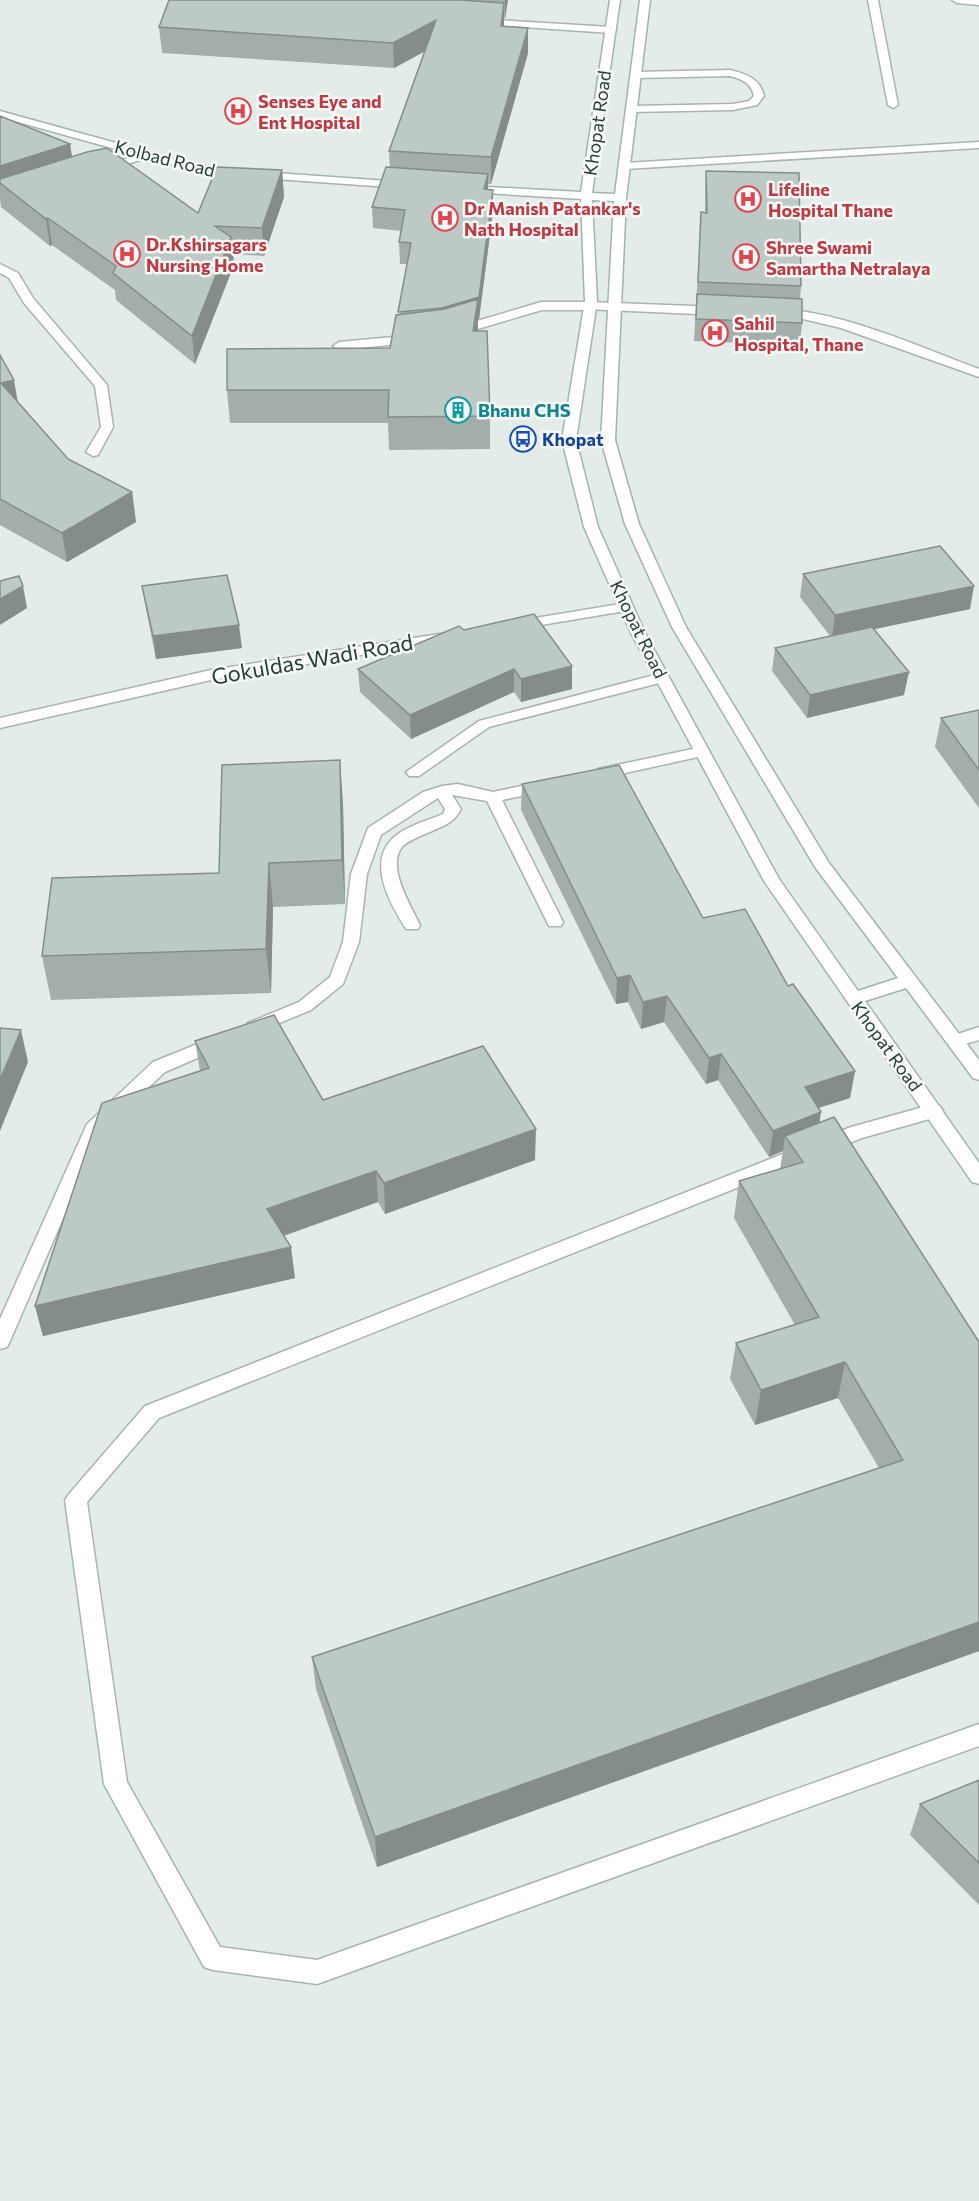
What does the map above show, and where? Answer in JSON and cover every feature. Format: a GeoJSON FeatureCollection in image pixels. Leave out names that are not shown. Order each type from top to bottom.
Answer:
{"type":"FeatureCollection","features":[{"type":"Feature","properties":{"kind":"main road","name":"Khopat Road"},"geometry":{"type":"LineString","coordinates":[[615,0],[586,196],[589,306],[569,440],[591,527],[626,607],[662,678],[771,881],[979,1177]]}},
{"type":"Feature","properties":{"kind":"main road","name":"Khopat Road"},"geometry":{"type":"LineString","coordinates":[[645,0],[620,198],[608,440],[632,524],[679,627],[823,867],[979,1073]]}},
{"type":"Feature","properties":{"kind":"main road"},"geometry":{"type":"LineString","coordinates":[[873,0],[893,105]]}},
{"type":"Feature","properties":{"kind":"main road"},"geometry":{"type":"LineString","coordinates":[[957,0],[979,2]]}},
{"type":"Feature","properties":{"kind":"main road"},"geometry":{"type":"LineString","coordinates":[[468,21],[611,30]]}},
{"type":"Feature","properties":{"kind":"main road"},"geometry":{"type":"LineString","coordinates":[[631,110],[733,107],[753,103],[759,96],[758,89],[753,82],[744,76],[730,73],[636,75]]}},
{"type":"Feature","properties":{"kind":"main road","name":"Kolbad Road"},"geometry":{"type":"LineString","coordinates":[[0,114],[146,155],[220,172],[421,186]]}},
{"type":"Feature","properties":{"kind":"main road"},"geometry":{"type":"LineString","coordinates":[[625,166],[979,145]]}},
{"type":"Feature","properties":{"kind":"main road"},"geometry":{"type":"LineString","coordinates":[[90,173],[146,155]]}},
{"type":"Feature","properties":{"kind":"main road"},"geometry":{"type":"LineString","coordinates":[[456,188],[620,198]]}},
{"type":"Feature","properties":{"kind":"main road"},"geometry":{"type":"LineString","coordinates":[[0,268],[14,276],[28,300],[101,385],[107,428],[93,452]]}},
{"type":"Feature","properties":{"kind":"main road"},"geometry":{"type":"LineString","coordinates":[[445,335],[541,306],[729,311]]}},
{"type":"Feature","properties":{"kind":"main road"},"geometry":{"type":"LineString","coordinates":[[764,312],[799,314],[845,325],[979,373]]}},
{"type":"Feature","properties":{"kind":"main road"},"geometry":{"type":"LineString","coordinates":[[339,346],[428,337]]}},
{"type":"Feature","properties":{"kind":"main road"},"geometry":{"type":"LineString","coordinates":[[499,628],[626,607]]}},
{"type":"Feature","properties":{"kind":"main road","name":"Gokuldas Wadi Road"},"geometry":{"type":"LineString","coordinates":[[0,723],[211,675],[464,633]]}},
{"type":"Feature","properties":{"kind":"main road"},"geometry":{"type":"LineString","coordinates":[[414,772],[484,724],[662,678]]}},
{"type":"Feature","properties":{"kind":"main road"},"geometry":{"type":"LineString","coordinates":[[585,777],[702,752]]}},
{"type":"Feature","properties":{"kind":"main road"},"geometry":{"type":"LineString","coordinates":[[0,1341],[93,1129],[159,1067],[305,1005],[337,980],[351,942],[359,874],[374,832],[429,796],[442,791],[458,789],[493,797],[562,782]]}},
{"type":"Feature","properties":{"kind":"main road"},"geometry":{"type":"LineString","coordinates":[[412,925],[388,869],[389,855],[398,842],[449,817],[453,810],[442,791]]}},
{"type":"Feature","properties":{"kind":"main road"},"geometry":{"type":"LineString","coordinates":[[493,797],[555,922]]}},
{"type":"Feature","properties":{"kind":"main road"},"geometry":{"type":"LineString","coordinates":[[853,999],[909,981]]}},
{"type":"Feature","properties":{"kind":"main road"},"geometry":{"type":"LineString","coordinates":[[955,1041],[979,1034]]}},
{"type":"Feature","properties":{"kind":"main road"},"geometry":{"type":"LineString","coordinates":[[934,1111],[857,1132],[152,1412],[76,1500],[116,1784],[213,1958],[317,1972],[979,1735]]}},
{"type":"Feature","properties":{"kind":"building"},"geometry":{"type":"Polygon","coordinates":[[[169,0],[460,0],[504,3],[501,26],[528,28],[491,157],[389,151],[436,20],[393,43],[159,27],[169,0]]]}},
{"type":"Feature","properties":{"kind":"building"},"geometry":{"type":"Polygon","coordinates":[[[0,116],[70,144],[0,166],[0,116]]]}},
{"type":"Feature","properties":{"kind":"building"},"geometry":{"type":"Polygon","coordinates":[[[107,148],[198,213],[217,167],[282,170],[262,228],[215,226],[231,237],[192,336],[113,273],[116,266],[48,218],[46,219],[0,183],[0,179],[107,148]]]}},
{"type":"Feature","properties":{"kind":"building"},"geometry":{"type":"Polygon","coordinates":[[[386,167],[488,174],[484,189],[493,190],[479,297],[442,308],[398,312],[411,243],[399,242],[405,210],[372,207],[386,167]]]}},
{"type":"Feature","properties":{"kind":"building"},"geometry":{"type":"Polygon","coordinates":[[[706,171],[799,173],[801,286],[698,282],[701,212],[707,213],[706,171]]]}},
{"type":"Feature","properties":{"kind":"building"},"geometry":{"type":"Polygon","coordinates":[[[697,294],[802,299],[802,323],[696,319],[697,294]]]}},
{"type":"Feature","properties":{"kind":"building"},"geometry":{"type":"Polygon","coordinates":[[[478,299],[473,331],[487,331],[490,416],[388,417],[389,390],[227,390],[227,349],[390,348],[396,315],[445,309],[478,299]]]}},
{"type":"Feature","properties":{"kind":"building"},"geometry":{"type":"Polygon","coordinates":[[[0,355],[14,380],[1,383],[68,459],[132,492],[62,533],[0,499],[0,355]]]}},
{"type":"Feature","properties":{"kind":"building"},"geometry":{"type":"Polygon","coordinates":[[[940,546],[974,586],[835,615],[803,574],[940,546]]]}},
{"type":"Feature","properties":{"kind":"building"},"geometry":{"type":"Polygon","coordinates":[[[227,575],[239,625],[153,636],[142,586],[227,575]]]}},
{"type":"Feature","properties":{"kind":"building"},"geometry":{"type":"Polygon","coordinates":[[[19,576],[23,586],[0,599],[0,581],[19,576]]]}},
{"type":"Feature","properties":{"kind":"building"},"geometry":{"type":"Polygon","coordinates":[[[534,614],[572,666],[521,679],[514,669],[410,715],[358,669],[459,626],[464,630],[534,614]]]}},
{"type":"Feature","properties":{"kind":"building"},"geometry":{"type":"Polygon","coordinates":[[[872,627],[909,672],[810,695],[775,648],[872,627]]]}},
{"type":"Feature","properties":{"kind":"building"},"geometry":{"type":"Polygon","coordinates":[[[979,710],[979,770],[941,718],[979,710]]]}},
{"type":"Feature","properties":{"kind":"building"},"geometry":{"type":"Polygon","coordinates":[[[340,760],[342,860],[269,863],[266,949],[42,956],[52,878],[219,873],[222,765],[340,760]]]}},
{"type":"Feature","properties":{"kind":"building"},"geometry":{"type":"Polygon","coordinates":[[[619,765],[703,918],[745,909],[788,986],[793,984],[855,1071],[805,1087],[821,1112],[773,1131],[721,1054],[709,1058],[667,996],[643,1002],[630,975],[617,978],[522,784],[619,765]]]}},
{"type":"Feature","properties":{"kind":"building"},"geometry":{"type":"Polygon","coordinates":[[[274,1015],[323,1100],[483,1046],[536,1129],[384,1183],[376,1171],[267,1209],[291,1247],[35,1306],[102,1103],[209,1068],[195,1041],[274,1015]]]}},
{"type":"Feature","properties":{"kind":"building"},"geometry":{"type":"Polygon","coordinates":[[[0,1028],[21,1030],[0,1080],[0,1028]]]}},
{"type":"Feature","properties":{"kind":"building"},"geometry":{"type":"Polygon","coordinates":[[[834,1117],[979,1342],[979,1622],[375,1837],[312,1657],[903,1460],[845,1362],[761,1390],[736,1343],[819,1317],[739,1181],[803,1162],[785,1136],[834,1117]]]}},
{"type":"Feature","properties":{"kind":"building"},"geometry":{"type":"Polygon","coordinates":[[[979,1780],[979,1863],[920,1804],[979,1780]]]}},
{"type":"Feature","properties":{"kind":"place","name":"Senses Eye and Ent Hospital"},"geometry":{"type":"Point","coordinates":[238,111]}},
{"type":"Feature","properties":{"kind":"place","name":"Lifeline Hospital Thane"},"geometry":{"type":"Point","coordinates":[748,199]}},
{"type":"Feature","properties":{"kind":"place","name":"Dr Manish Patankar's Nath Hospital"},"geometry":{"type":"Point","coordinates":[445,218]}},
{"type":"Feature","properties":{"kind":"place","name":"Dr.Kshirsagars Nursing Home"},"geometry":{"type":"Point","coordinates":[127,254]}},
{"type":"Feature","properties":{"kind":"place","name":"Shree Swami Samartha Netralaya"},"geometry":{"type":"Point","coordinates":[746,257]}},
{"type":"Feature","properties":{"kind":"place","name":"Sahil Hospital, Thane"},"geometry":{"type":"Point","coordinates":[715,333]}},
{"type":"Feature","properties":{"kind":"place","name":"Bhanu CHS"},"geometry":{"type":"Point","coordinates":[458,410]}},
{"type":"Feature","properties":{"kind":"place","name":"Khopat"},"geometry":{"type":"Point","coordinates":[523,439]}}]}
